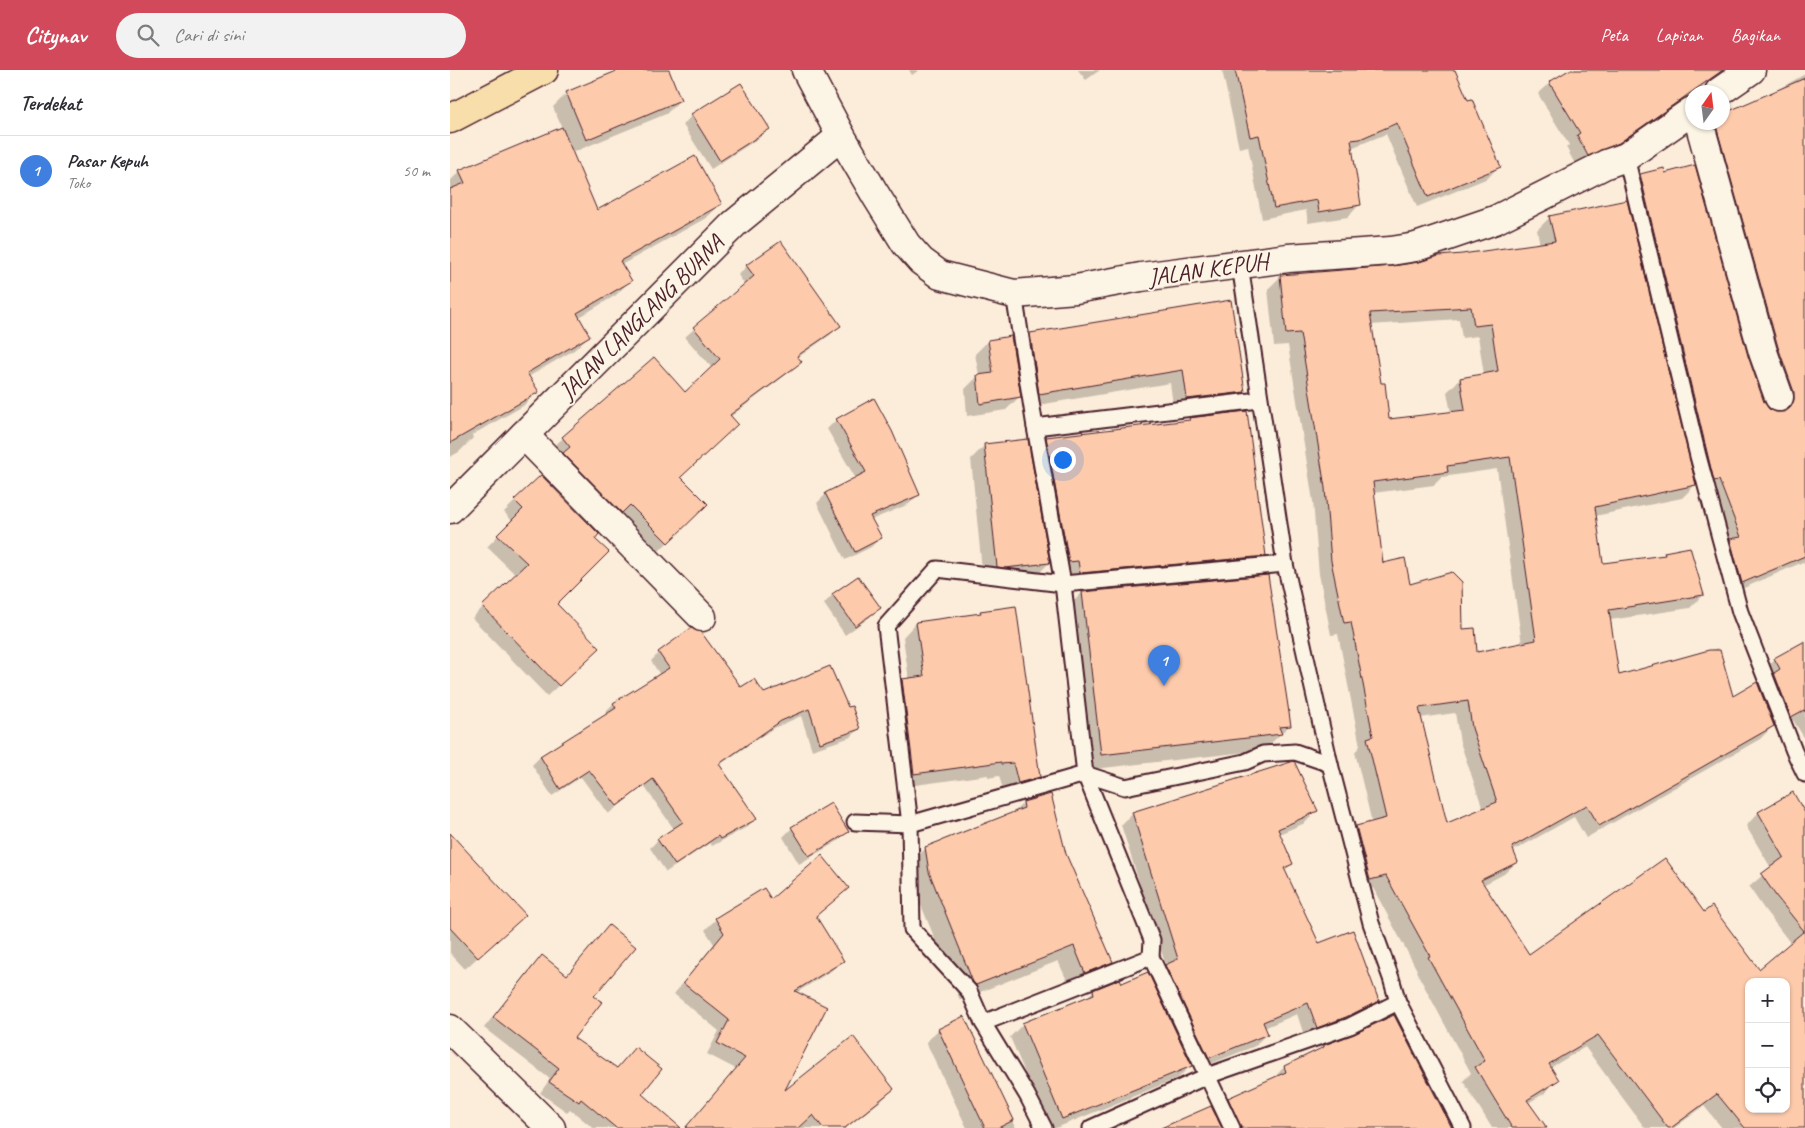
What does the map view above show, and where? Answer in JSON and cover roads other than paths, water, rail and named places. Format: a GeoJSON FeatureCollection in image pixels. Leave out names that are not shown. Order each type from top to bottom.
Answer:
{"type":"FeatureCollection","features":[{"type":"Feature","properties":{"kind":"main road"},"geometry":{"type":"LineString","coordinates":[[450,119],[544,70]]}},
{"type":"Feature","properties":{"kind":"street","name":"JALAN KEPUH"},"geometry":{"type":"LineString","coordinates":[[806,70],[841,136],[906,244],[921,261],[940,275],[1010,294],[1076,289],[1288,258],[1392,251],[1416,247],[1495,220],[1606,164],[1626,157],[1685,116]]}},
{"type":"Feature","properties":{"kind":"street"},"geometry":{"type":"LineString","coordinates":[[1729,85],[1751,70]]}},
{"type":"Feature","properties":{"kind":"street"},"geometry":{"type":"LineString","coordinates":[[1701,130],[1763,352],[1779,397]]}},
{"type":"Feature","properties":{"kind":"street","name":"JALAN LANGLANG BUANA"},"geometry":{"type":"LineString","coordinates":[[450,509],[734,224],[841,136]]}},
{"type":"Feature","properties":{"kind":"street"},"geometry":{"type":"LineString","coordinates":[[524,435],[702,617]]}},
{"type":"Feature","properties":{"kind":"street"},"geometry":{"type":"LineString","coordinates":[[450,1029],[551,1128]]}},
{"type":"Feature","properties":{"kind":"lane"},"geometry":{"type":"LineString","coordinates":[[1626,157],[1698,456],[1740,612],[1794,752],[1805,774]]}},
{"type":"Feature","properties":{"kind":"lane"},"geometry":{"type":"LineString","coordinates":[[1240,264],[1285,564],[1330,764],[1371,923],[1398,1002],[1463,1128]]}},
{"type":"Feature","properties":{"kind":"lane"},"geometry":{"type":"LineString","coordinates":[[1010,294],[1064,584],[1085,774],[1152,940],[1151,957],[1232,1128]]}},
{"type":"Feature","properties":{"kind":"lane"},"geometry":{"type":"LineString","coordinates":[[1035,427],[1259,400]]}},
{"type":"Feature","properties":{"kind":"lane"},"geometry":{"type":"LineString","coordinates":[[1044,1128],[1027,1095],[983,1023],[970,991],[912,929],[910,824],[886,626],[937,569],[1064,584],[1285,564]]}},
{"type":"Feature","properties":{"kind":"lane"},"geometry":{"type":"LineString","coordinates":[[860,822],[910,824],[1085,774],[1125,787],[1245,762],[1263,754],[1296,752],[1330,764]]}},
{"type":"Feature","properties":{"kind":"lane"},"geometry":{"type":"LineString","coordinates":[[983,1023],[1151,957]]}},
{"type":"Feature","properties":{"kind":"lane"},"geometry":{"type":"LineString","coordinates":[[1091,1128],[1206,1076],[1350,1026],[1398,1002]]}},
{"type":"Feature","properties":{"kind":"place","name":"Pasar Kepuh"},"geometry":{"type":"Point","coordinates":[1164,686]}}]}
